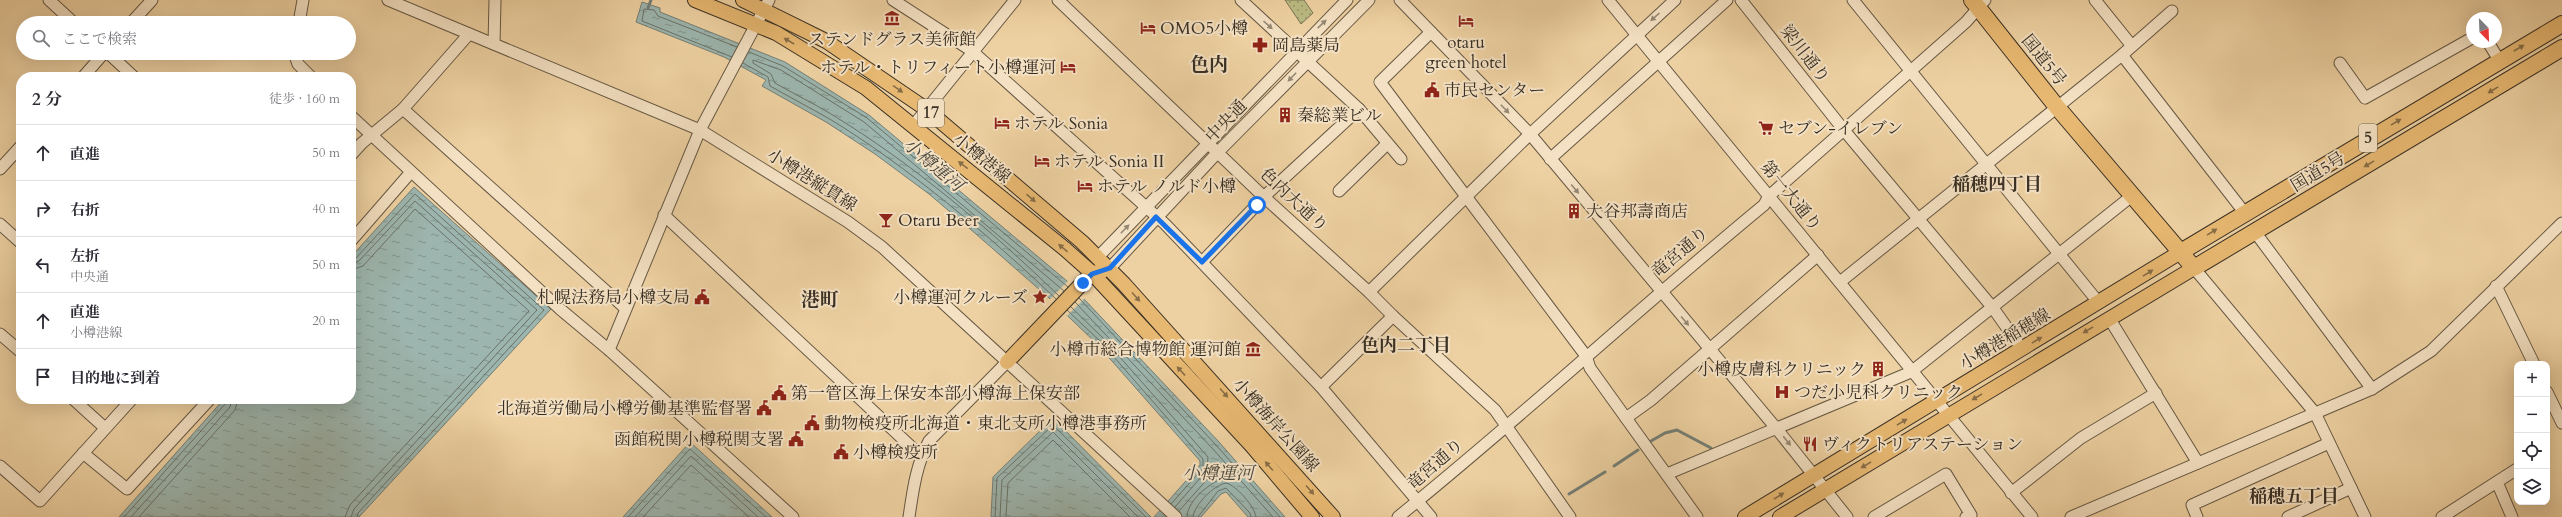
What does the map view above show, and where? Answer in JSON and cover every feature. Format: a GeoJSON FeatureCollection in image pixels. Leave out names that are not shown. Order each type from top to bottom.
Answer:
{"type":"FeatureCollection","features":[{"type":"Feature","properties":{"kind":"highway","name":"国道5号"},"geometry":{"type":"LineString","coordinates":[[1978,2],[2057,107],[2194,268],[2562,48]]}},
{"type":"Feature","properties":{"kind":"highway","name":"国道5号"},"geometry":{"type":"LineString","coordinates":[[2180,253],[2244,212],[2561,24]]}},
{"type":"Feature","properties":{"kind":"main road","name":"小樽港線"},"geometry":{"type":"LineString","coordinates":[[695,0],[776,33],[866,88],[996,192],[1092,274]]}},
{"type":"Feature","properties":{"kind":"main road","name":"小樽港線"},"geometry":{"type":"LineString","coordinates":[[743,0],[766,5],[826,41],[926,109],[1098,256],[1110,268]]}},
{"type":"Feature","properties":{"kind":"main road","name":"小樽港稲穂線"},"geometry":{"type":"LineString","coordinates":[[1746,517],[2180,253]]}},
{"type":"Feature","properties":{"kind":"main road"},"geometry":{"type":"LineString","coordinates":[[1007,362],[1092,274],[1098,256]]}},
{"type":"Feature","properties":{"kind":"main road"},"geometry":{"type":"LineString","coordinates":[[1092,274],[1110,268]]}},
{"type":"Feature","properties":{"kind":"main road","name":"小樽海岸公園線"},"geometry":{"type":"LineString","coordinates":[[1110,268],[1333,517]]}},
{"type":"Feature","properties":{"kind":"main road","name":"小樽港稲穂線"},"geometry":{"type":"LineString","coordinates":[[1780,517],[2194,268]]}},
{"type":"Feature","properties":{"kind":"main road","name":"小樽海岸公園線"},"geometry":{"type":"LineString","coordinates":[[1092,274],[1252,446],[1312,517]]}},
{"type":"Feature","properties":{"kind":"street"},"geometry":{"type":"LineString","coordinates":[[49,0],[66,16]]}},
{"type":"Feature","properties":{"kind":"street"},"geometry":{"type":"LineString","coordinates":[[137,16],[152,0]]}},
{"type":"Feature","properties":{"kind":"street"},"geometry":{"type":"LineString","coordinates":[[300,16],[303,0]]}},
{"type":"Feature","properties":{"kind":"street","name":"小樽港縦貫線"},"geometry":{"type":"LineString","coordinates":[[388,0],[700,130],[848,222],[882,247],[1084,435],[1176,517]]}},
{"type":"Feature","properties":{"kind":"street"},"geometry":{"type":"LineString","coordinates":[[494,44],[495,0]]}},
{"type":"Feature","properties":{"kind":"street"},"geometry":{"type":"LineString","coordinates":[[893,0],[972,51],[1146,207],[1202,262],[1321,387],[1431,517]]}},
{"type":"Feature","properties":{"kind":"street"},"geometry":{"type":"LineString","coordinates":[[912,126],[1015,0]]}},
{"type":"Feature","properties":{"kind":"street","name":"色内大通り"},"geometry":{"type":"LineString","coordinates":[[1058,0],[1264,197],[1369,292],[1495,410],[1507,425],[1568,516]]}},
{"type":"Feature","properties":{"kind":"street"},"geometry":{"type":"LineString","coordinates":[[1240,0],[1297,50],[1307,62],[1359,109],[1401,159]]}},
{"type":"Feature","properties":{"kind":"street","name":"中央通"},"geometry":{"type":"LineString","coordinates":[[1098,256],[1347,0]]}},
{"type":"Feature","properties":{"kind":"street","name":"中央通"},"geometry":{"type":"LineString","coordinates":[[1110,268],[1218,152],[1369,0]]}},
{"type":"Feature","properties":{"kind":"street"},"geometry":{"type":"LineString","coordinates":[[1400,0],[1530,134],[1659,291],[1776,428],[1847,517]]}},
{"type":"Feature","properties":{"kind":"street","name":"第一大通り"},"geometry":{"type":"LineString","coordinates":[[1608,0],[1840,282],[1946,416],[2032,517]]}},
{"type":"Feature","properties":{"kind":"street"},"geometry":{"type":"LineString","coordinates":[[1369,292],[1530,134],[1675,0]]}},
{"type":"Feature","properties":{"kind":"street"},"geometry":{"type":"LineString","coordinates":[[1550,159],[1727,0]]}},
{"type":"Feature","properties":{"kind":"street","name":"梁川通り"},"geometry":{"type":"LineString","coordinates":[[1741,0],[1843,129],[1993,308],[2022,349]]}},
{"type":"Feature","properties":{"kind":"street"},"geometry":{"type":"LineString","coordinates":[[1853,0],[2100,303]]}},
{"type":"Feature","properties":{"kind":"street"},"geometry":{"type":"LineString","coordinates":[[2095,0],[2132,46]]}},
{"type":"Feature","properties":{"kind":"street","name":"竜宮通り"},"geometry":{"type":"LineString","coordinates":[[1398,517],[1507,425],[1659,291],[1764,205],[1769,196],[1843,129],[1966,22],[1978,2]]}},
{"type":"Feature","properties":{"kind":"street"},"geometry":{"type":"LineString","coordinates":[[609,350],[625,308],[700,130],[766,5]]}},
{"type":"Feature","properties":{"kind":"street"},"geometry":{"type":"LineString","coordinates":[[1840,282],[2122,55],[2172,11]]}},
{"type":"Feature","properties":{"kind":"street"},"geometry":{"type":"LineString","coordinates":[[1431,32],[1380,82],[1586,356],[1590,368],[1697,517]]}},
{"type":"Feature","properties":{"kind":"street"},"geometry":{"type":"LineString","coordinates":[[356,150],[403,109],[470,34]]}},
{"type":"Feature","properties":{"kind":"street"},"geometry":{"type":"LineString","coordinates":[[2340,63],[2365,98],[2466,41]]}},
{"type":"Feature","properties":{"kind":"street"},"geometry":{"type":"LineString","coordinates":[[2492,48],[2499,60]]}},
{"type":"Feature","properties":{"kind":"street"},"geometry":{"type":"LineString","coordinates":[[2122,55],[2244,212]]}},
{"type":"Feature","properties":{"kind":"street"},"geometry":{"type":"LineString","coordinates":[[87,72],[98,60]]}},
{"type":"Feature","properties":{"kind":"street"},"geometry":{"type":"LineString","coordinates":[[116,60],[129,72]]}},
{"type":"Feature","properties":{"kind":"street"},"geometry":{"type":"LineString","coordinates":[[297,60],[298,64],[306,72]]}},
{"type":"Feature","properties":{"kind":"street"},"geometry":{"type":"LineString","coordinates":[[403,109],[625,308]]}},
{"type":"Feature","properties":{"kind":"street"},"geometry":{"type":"LineString","coordinates":[[1202,262],[1264,197],[1359,109]]}},
{"type":"Feature","properties":{"kind":"street"},"geometry":{"type":"LineString","coordinates":[[356,121],[560,309],[609,350],[793,517]]}},
{"type":"Feature","properties":{"kind":"street"},"geometry":{"type":"LineString","coordinates":[[1339,191],[1387,144]]}},
{"type":"Feature","properties":{"kind":"street"},"geometry":{"type":"LineString","coordinates":[[0,169],[16,151]]}},
{"type":"Feature","properties":{"kind":"street"},"geometry":{"type":"LineString","coordinates":[[356,235],[411,172]]}},
{"type":"Feature","properties":{"kind":"street"},"geometry":{"type":"LineString","coordinates":[[1666,474],[1911,372],[2133,195]]}},
{"type":"Feature","properties":{"kind":"street"},"geometry":{"type":"LineString","coordinates":[[664,215],[920,456]]}},
{"type":"Feature","properties":{"kind":"street"},"geometry":{"type":"LineString","coordinates":[[2071,517],[2372,389],[2431,351],[2562,223]]}},
{"type":"Feature","properties":{"kind":"street"},"geometry":{"type":"LineString","coordinates":[[0,224],[16,238]]}},
{"type":"Feature","properties":{"kind":"street"},"geometry":{"type":"LineString","coordinates":[[2255,232],[2372,389]]}},
{"type":"Feature","properties":{"kind":"street"},"geometry":{"type":"LineString","coordinates":[[1626,418],[1651,400],[1708,348],[1818,256]]}},
{"type":"Feature","properties":{"kind":"street"},"geometry":{"type":"LineString","coordinates":[[2194,268],[2315,413],[2365,517]]}},
{"type":"Feature","properties":{"kind":"street"},"geometry":{"type":"LineString","coordinates":[[2496,286],[2533,361]]}},
{"type":"Feature","properties":{"kind":"street"},"geometry":{"type":"LineString","coordinates":[[1321,387],[1393,316]]}},
{"type":"Feature","properties":{"kind":"street"},"geometry":{"type":"LineString","coordinates":[[2109,318],[2198,463]]}},
{"type":"Feature","properties":{"kind":"street"},"geometry":{"type":"LineString","coordinates":[[0,334],[16,348]]}},
{"type":"Feature","properties":{"kind":"street"},"geometry":{"type":"LineString","coordinates":[[909,517],[920,456],[929,441],[1007,362]]}},
{"type":"Feature","properties":{"kind":"street"},"geometry":{"type":"LineString","coordinates":[[2011,494],[2081,438],[2156,393]]}},
{"type":"Feature","properties":{"kind":"street"},"geometry":{"type":"LineString","coordinates":[[2549,397],[2562,423]]}},
{"type":"Feature","properties":{"kind":"street"},"geometry":{"type":"LineString","coordinates":[[79,404],[106,428]]}},
{"type":"Feature","properties":{"kind":"street"},"geometry":{"type":"LineString","coordinates":[[0,466],[40,501],[128,404]]}},
{"type":"Feature","properties":{"kind":"street"},"geometry":{"type":"LineString","coordinates":[[83,453],[127,489],[205,404]]}},
{"type":"Feature","properties":{"kind":"street"},"geometry":{"type":"LineString","coordinates":[[2197,517],[2192,505],[2329,443]]}},
{"type":"Feature","properties":{"kind":"street"},"geometry":{"type":"LineString","coordinates":[[2447,515],[2514,471]]}},
{"type":"Feature","properties":{"kind":"street"},"geometry":{"type":"LineString","coordinates":[[1874,517],[1946,474],[1971,515],[1966,517]]}},
{"type":"Feature","properties":{"kind":"street"},"geometry":{"type":"LineString","coordinates":[[2497,482],[2512,517]]}},
{"type":"Feature","properties":{"kind":"street"},"geometry":{"type":"LineString","coordinates":[[2288,517],[2352,488]]}},
{"type":"Feature","properties":{"kind":"green space"},"geometry":{"type":"Polygon","coordinates":[[[1285,0],[1304,0],[1313,13],[1301,24],[1285,0]]]}},
{"type":"Feature","properties":{"kind":"water","name":"小樽運河"},"geometry":{"type":"Polygon","coordinates":[[[642,2],[660,8],[660,12],[785,62],[869,115],[1067,281],[1219,442],[1285,517],[1248,517],[1226,492],[1221,494],[1201,517],[1154,517],[1200,465],[1200,461],[1097,344],[1049,298],[976,234],[929,194],[875,154],[826,122],[762,86],[766,80],[724,57],[636,22],[642,2]]]}},
{"type":"Feature","properties":{"kind":"water"},"geometry":{"type":"Polygon","coordinates":[[[414,187],[551,309],[359,517],[119,517],[220,404],[356,404],[356,251],[414,187]]]}},
{"type":"Feature","properties":{"kind":"water"},"geometry":{"type":"Polygon","coordinates":[[[1053,418],[1151,517],[991,517],[993,477],[1053,418]]]}},
{"type":"Feature","properties":{"kind":"water"},"geometry":{"type":"Polygon","coordinates":[[[690,442],[772,517],[623,517],[690,442]]]}},
{"type":"Feature","properties":{"kind":"pier"},"geometry":{"type":"Polygon","coordinates":[[[1069,280],[1086,297],[1067,316],[1049,300],[1069,280]]]}},
{"type":"Feature","properties":{"kind":"waterway"},"geometry":{"type":"LineString","coordinates":[[648,8],[651,0]]}},
{"type":"Feature","properties":{"kind":"waterway"},"geometry":{"type":"LineString","coordinates":[[1651,441],[1665,433],[1677,430],[1711,448]]}},
{"type":"Feature","properties":{"kind":"waterway"},"geometry":{"type":"LineString","coordinates":[[1614,466],[1638,450]]}},
{"type":"Feature","properties":{"kind":"waterway"},"geometry":{"type":"LineString","coordinates":[[1569,494],[1605,472]]}},
{"type":"Feature","properties":{"kind":"place","name":"ステンドグラス美術館"},"geometry":{"type":"Point","coordinates":[892,18]}},
{"type":"Feature","properties":{"kind":"place","name":"otaru green hotel"},"geometry":{"type":"Point","coordinates":[1466,21]}},
{"type":"Feature","properties":{"kind":"place","name":"OMO5小樽"},"geometry":{"type":"Point","coordinates":[1148,28]}},
{"type":"Feature","properties":{"kind":"place","name":"岡島薬局"},"geometry":{"type":"Point","coordinates":[1260,45]}},
{"type":"Feature","properties":{"kind":"place","name":"ホテル・トリフィート小樽運河"},"geometry":{"type":"Point","coordinates":[1068,67]}},
{"type":"Feature","properties":{"kind":"place","name":"市民センター"},"geometry":{"type":"Point","coordinates":[1432,90]}},
{"type":"Feature","properties":{"kind":"place","name":"秦総業ビル"},"geometry":{"type":"Point","coordinates":[1285,115]}},
{"type":"Feature","properties":{"kind":"place","name":"ホテル Sonia"},"geometry":{"type":"Point","coordinates":[1002,123]}},
{"type":"Feature","properties":{"kind":"place","name":"セブン-イレブン"},"geometry":{"type":"Point","coordinates":[1766,128]}},
{"type":"Feature","properties":{"kind":"place","name":"ホテル Sonia II"},"geometry":{"type":"Point","coordinates":[1042,161]}},
{"type":"Feature","properties":{"kind":"place","name":"ホテル ノルド小樽"},"geometry":{"type":"Point","coordinates":[1085,186]}},
{"type":"Feature","properties":{"kind":"place","name":"大谷邦壽商店"},"geometry":{"type":"Point","coordinates":[1574,211]}},
{"type":"Feature","properties":{"kind":"place","name":"Otaru Beer"},"geometry":{"type":"Point","coordinates":[886,220]}},
{"type":"Feature","properties":{"kind":"place","name":"札幌法務局小樽支局"},"geometry":{"type":"Point","coordinates":[702,297]}},
{"type":"Feature","properties":{"kind":"place","name":"小樽運河クルーズ"},"geometry":{"type":"Point","coordinates":[1040,297]}},
{"type":"Feature","properties":{"kind":"place","name":"小樽市総合博物館 運河館"},"geometry":{"type":"Point","coordinates":[1253,349]}},
{"type":"Feature","properties":{"kind":"place","name":"小樽皮膚科クリニック"},"geometry":{"type":"Point","coordinates":[1878,369]}},
{"type":"Feature","properties":{"kind":"place","name":"つだ小児科クリニック"},"geometry":{"type":"Point","coordinates":[1782,392]}},
{"type":"Feature","properties":{"kind":"place","name":"第一管区海上保安本部小樽海上保安部"},"geometry":{"type":"Point","coordinates":[779,393]}},
{"type":"Feature","properties":{"kind":"place","name":"北海道労働局小樽労働基準監督署"},"geometry":{"type":"Point","coordinates":[764,408]}},
{"type":"Feature","properties":{"kind":"place","name":"動物検疫所北海道・東北支所小樽港事務所"},"geometry":{"type":"Point","coordinates":[812,423]}},
{"type":"Feature","properties":{"kind":"place","name":"函館税関小樽税関支署"},"geometry":{"type":"Point","coordinates":[796,439]}},
{"type":"Feature","properties":{"kind":"place","name":"ヴィクトリアステーション"},"geometry":{"type":"Point","coordinates":[1810,444]}},
{"type":"Feature","properties":{"kind":"place","name":"小樽検疫所"},"geometry":{"type":"Point","coordinates":[841,452]}},
{"type":"Feature","properties":{"kind":"district","name":"色内"},"geometry":{"type":"Point","coordinates":[1209,65]}},
{"type":"Feature","properties":{"kind":"district","name":"稲穂四丁目"},"geometry":{"type":"Point","coordinates":[1997,184]}},
{"type":"Feature","properties":{"kind":"district","name":"港町"},"geometry":{"type":"Point","coordinates":[820,300]}},
{"type":"Feature","properties":{"kind":"district","name":"色内二丁目"},"geometry":{"type":"Point","coordinates":[1406,345]}},
{"type":"Feature","properties":{"kind":"district","name":"稲穂五丁目"},"geometry":{"type":"Point","coordinates":[2294,496]}},
{"type":"Feature","properties":{"kind":"route"},"geometry":{"type":"LineString","coordinates":[[1083,283],[1092,274],[1110,268],[1156,217],[1165,224],[1202,262],[1257,205]]}}]}
